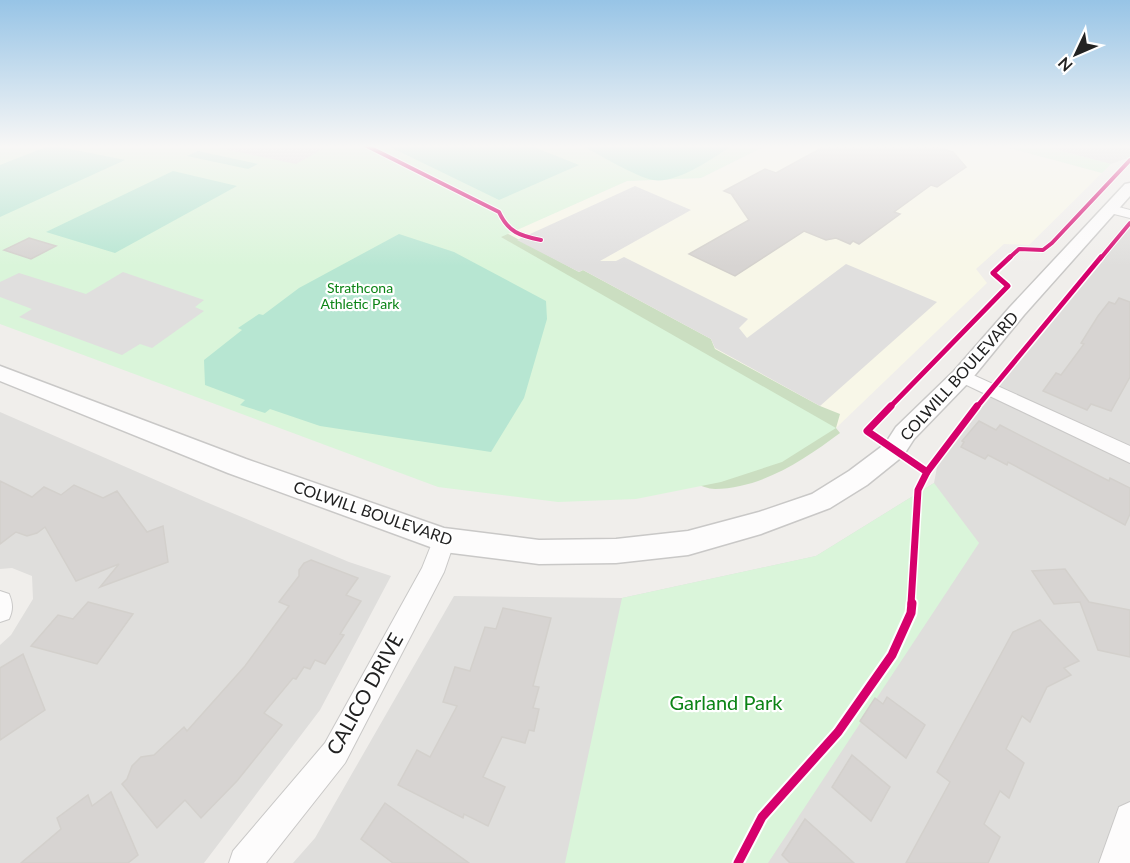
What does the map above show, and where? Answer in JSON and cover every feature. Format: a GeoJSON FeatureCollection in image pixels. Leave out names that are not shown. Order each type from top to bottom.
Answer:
{"type":"FeatureCollection","features":[{"type":"Feature","properties":{"kind":"street","name":"COLWILL BOULEVARD"},"geometry":{"type":"LineString","coordinates":[[0,373],[237,466],[444,540],[539,552],[616,551],[688,543],[761,523],[821,501],[858,478],[894,450],[905,433],[962,376],[1017,311],[1121,212],[1130,187]]}},
{"type":"Feature","properties":{"kind":"street"},"geometry":{"type":"LineString","coordinates":[[962,376],[1130,455]]}},
{"type":"Feature","properties":{"kind":"street","name":"CALICO DRIVE"},"geometry":{"type":"LineString","coordinates":[[245,863],[335,753],[432,572],[444,540]]}},
{"type":"Feature","properties":{"kind":"street"},"geometry":{"type":"LineString","coordinates":[[0,602],[0,611]]}},
{"type":"Feature","properties":{"kind":"street"},"geometry":{"type":"LineString","coordinates":[[1115,863],[1130,818]]}},
{"type":"Feature","properties":{"kind":"shaded area"},"geometry":{"type":"Polygon","coordinates":[[[617,185],[1090,185],[1029,245],[1004,244],[976,269],[987,283],[836,428],[500,237],[617,185]]]}},
{"type":"Feature","properties":{"kind":"shaded area"},"geometry":{"type":"Polygon","coordinates":[[[635,186],[691,210],[600,261],[616,261],[624,257],[748,319],[739,328],[747,338],[846,264],[937,302],[820,406],[715,348],[711,339],[583,270],[579,272],[517,240],[635,186]]]}},
{"type":"Feature","properties":{"kind":"shaded area"},"geometry":{"type":"Polygon","coordinates":[[[1130,226],[1130,863],[293,863],[315,838],[454,596],[622,598],[816,556],[934,483],[938,462],[1130,226]]]}},
{"type":"Feature","properties":{"kind":"shaded area"},"geometry":{"type":"Polygon","coordinates":[[[123,272],[204,300],[195,307],[204,311],[152,348],[140,344],[122,355],[19,317],[32,309],[0,297],[0,282],[19,273],[86,294],[123,272]]]}},
{"type":"Feature","properties":{"kind":"shaded area"},"geometry":{"type":"Polygon","coordinates":[[[0,412],[349,562],[391,576],[320,710],[204,863],[0,863],[0,645],[11,635],[33,599],[32,576],[12,568],[0,569],[0,412]]]}},
{"type":"Feature","properties":{"kind":"green space","name":"Strathcona Athletic Park"},"geometry":{"type":"Polygon","coordinates":[[[0,185],[617,185],[501,237],[836,428],[782,462],[721,482],[636,499],[558,502],[438,487],[0,324],[0,185]]]}},
{"type":"Feature","properties":{"kind":"green space"},"geometry":{"type":"Polygon","coordinates":[[[0,185],[70,185],[0,217],[0,185]]]}},
{"type":"Feature","properties":{"kind":"green space"},"geometry":{"type":"Polygon","coordinates":[[[143,185],[237,186],[115,253],[46,232],[143,185]]]}},
{"type":"Feature","properties":{"kind":"green space"},"geometry":{"type":"Polygon","coordinates":[[[469,185],[533,185],[499,200],[469,185]]]}},
{"type":"Feature","properties":{"kind":"green space"},"geometry":{"type":"Polygon","coordinates":[[[443,208],[499,229],[579,272],[583,270],[711,339],[715,349],[820,406],[840,414],[836,428],[840,433],[782,471],[749,484],[715,489],[699,485],[672,471],[443,208]]]}},
{"type":"Feature","properties":{"kind":"green space"},"geometry":{"type":"Polygon","coordinates":[[[399,234],[454,252],[546,301],[547,319],[524,398],[491,452],[320,426],[270,409],[265,413],[240,405],[245,400],[205,385],[204,360],[242,330],[238,328],[259,314],[263,315],[299,288],[399,234]]]}},
{"type":"Feature","properties":{"kind":"green space","name":"Garland Park"},"geometry":{"type":"Polygon","coordinates":[[[934,483],[979,543],[768,863],[565,863],[622,598],[816,556],[934,483]]]}},
{"type":"Feature","properties":{"kind":"building"},"geometry":{"type":"Polygon","coordinates":[[[735,185],[931,185],[894,212],[900,214],[859,244],[853,241],[850,244],[836,238],[826,240],[804,231],[735,276],[689,254],[749,220],[732,195],[734,195],[724,191],[735,185]]]}},
{"type":"Feature","properties":{"kind":"building"},"geometry":{"type":"Polygon","coordinates":[[[29,238],[56,246],[31,259],[4,250],[29,238]]]}},
{"type":"Feature","properties":{"kind":"building"},"geometry":{"type":"Polygon","coordinates":[[[1119,298],[1130,302],[1130,377],[1111,411],[1091,404],[1087,410],[1043,391],[1056,373],[1061,375],[1084,344],[1081,343],[1109,302],[1115,304],[1119,298]]]}},
{"type":"Feature","properties":{"kind":"building"},"geometry":{"type":"Polygon","coordinates":[[[979,421],[996,430],[1000,425],[1109,481],[1110,478],[1130,488],[1130,514],[1125,525],[1008,462],[1007,465],[988,455],[985,459],[961,447],[964,442],[962,441],[979,421]]]}},
{"type":"Feature","properties":{"kind":"building"},"geometry":{"type":"Polygon","coordinates":[[[0,481],[32,497],[44,487],[61,495],[74,485],[103,498],[117,491],[147,532],[163,526],[168,562],[100,587],[119,564],[76,581],[45,527],[27,536],[16,532],[0,544],[0,481]]]}},
{"type":"Feature","properties":{"kind":"building"},"geometry":{"type":"Polygon","coordinates":[[[311,560],[358,578],[346,595],[361,601],[340,634],[344,635],[325,664],[315,660],[310,669],[304,667],[296,679],[293,678],[264,713],[282,725],[237,781],[201,818],[185,800],[157,828],[122,784],[127,779],[132,766],[141,757],[154,755],[184,727],[187,731],[245,666],[289,606],[279,602],[299,576],[299,570],[304,563],[311,560]]]}},
{"type":"Feature","properties":{"kind":"building"},"geometry":{"type":"Polygon","coordinates":[[[1065,569],[1089,602],[1130,610],[1130,657],[1098,650],[1080,602],[1054,604],[1032,571],[1065,569]]]}},
{"type":"Feature","properties":{"kind":"building"},"geometry":{"type":"Polygon","coordinates":[[[88,602],[133,614],[97,664],[31,646],[58,615],[73,619],[88,602]]]}},
{"type":"Feature","properties":{"kind":"building"},"geometry":{"type":"Polygon","coordinates":[[[503,608],[551,618],[533,686],[539,687],[533,708],[539,709],[534,731],[529,730],[525,743],[502,737],[483,777],[505,787],[488,826],[464,814],[463,818],[398,785],[417,750],[430,757],[457,706],[443,702],[455,667],[470,671],[485,627],[496,629],[503,608]]]}},
{"type":"Feature","properties":{"kind":"building"},"geometry":{"type":"Polygon","coordinates":[[[1040,620],[1079,661],[1064,668],[1071,675],[1047,687],[1030,722],[1022,716],[1006,749],[1024,763],[1009,798],[1000,791],[984,824],[1000,837],[988,863],[906,863],[950,782],[937,772],[1013,632],[1040,620]]]}},
{"type":"Feature","properties":{"kind":"building"},"geometry":{"type":"Polygon","coordinates":[[[23,654],[45,710],[0,740],[0,668],[23,654]]]}},
{"type":"Feature","properties":{"kind":"building"},"geometry":{"type":"Polygon","coordinates":[[[887,697],[925,725],[906,758],[860,721],[875,698],[883,704],[887,697]]]}},
{"type":"Feature","properties":{"kind":"building"},"geometry":{"type":"Polygon","coordinates":[[[852,755],[890,787],[871,821],[832,787],[852,755]]]}},
{"type":"Feature","properties":{"kind":"building"},"geometry":{"type":"Polygon","coordinates":[[[111,792],[138,855],[128,863],[21,863],[61,829],[57,818],[88,795],[92,806],[111,792]]]}},
{"type":"Feature","properties":{"kind":"building"},"geometry":{"type":"Polygon","coordinates":[[[385,803],[469,863],[393,863],[361,839],[385,803]]]}},
{"type":"Feature","properties":{"kind":"building"},"geometry":{"type":"Polygon","coordinates":[[[805,819],[854,863],[790,863],[782,855],[805,819]]]}},
{"type":"Feature","properties":{"kind":"cycle path"},"geometry":{"type":"LineString","coordinates":[[446,185],[499,212],[506,226],[515,233],[541,240]]}},
{"type":"Feature","properties":{"kind":"cycle path"},"geometry":{"type":"LineString","coordinates":[[927,472],[867,431],[1008,286],[993,273],[1019,249],[1043,250],[1106,185]]}},
{"type":"Feature","properties":{"kind":"cycle path"},"geometry":{"type":"LineString","coordinates":[[738,863],[762,817],[838,732],[892,655],[911,613],[918,490],[927,472],[998,379],[1130,223]]}}]}
